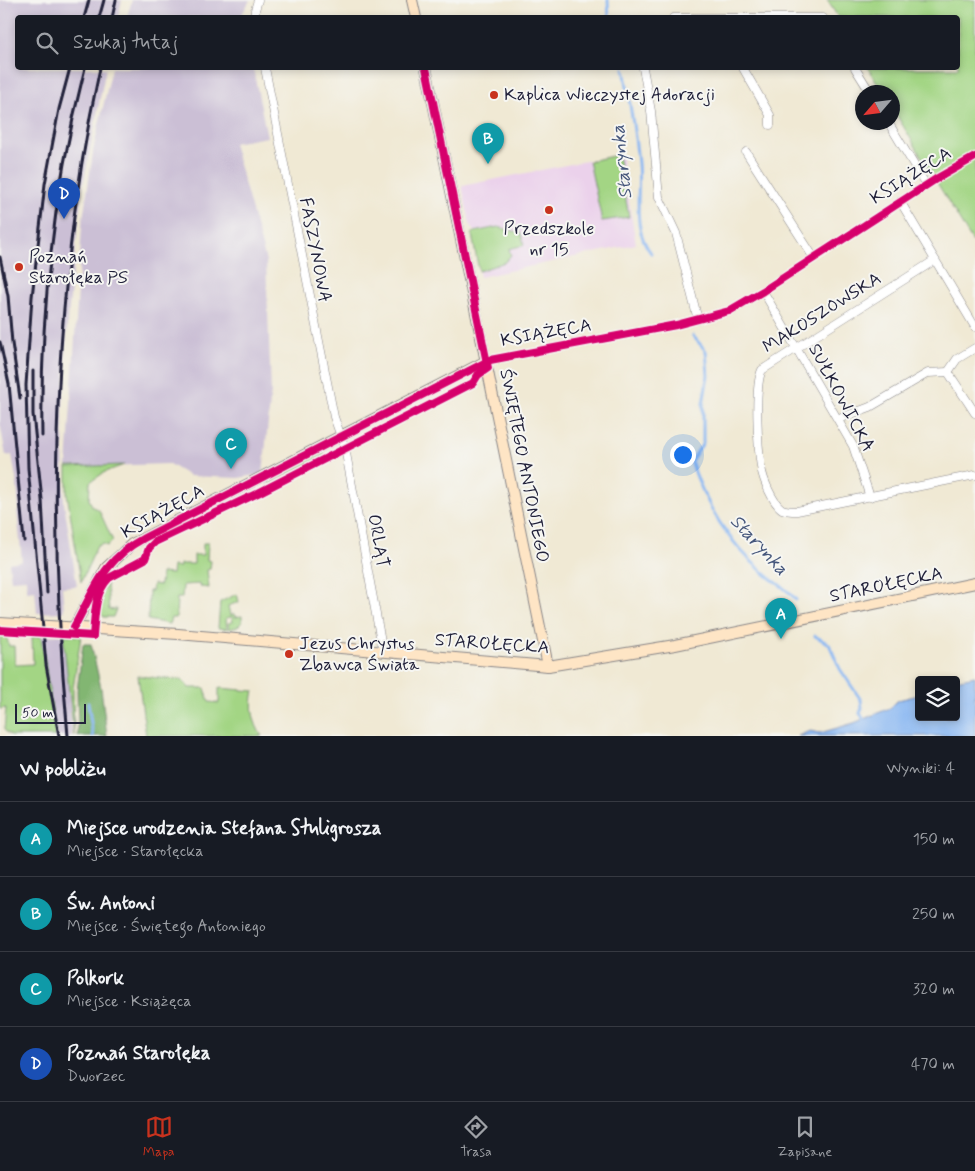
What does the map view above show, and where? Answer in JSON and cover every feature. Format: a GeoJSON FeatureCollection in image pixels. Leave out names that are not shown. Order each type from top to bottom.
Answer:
{"type":"FeatureCollection","features":[{"type":"Feature","properties":{"kind":"street"},"geometry":{"type":"LineString","coordinates":[[255,15],[254,10],[258,0]]}},
{"type":"Feature","properties":{"kind":"street"},"geometry":{"type":"LineString","coordinates":[[412,0],[415,15]]}},
{"type":"Feature","properties":{"kind":"street","name":"FASZYNOWA"},"geometry":{"type":"LineString","coordinates":[[265,70],[324,370],[334,417],[341,436]]}},
{"type":"Feature","properties":{"kind":"street","name":"ŚWIĘTEGO ANTONIEGO"},"geometry":{"type":"LineString","coordinates":[[426,70],[548,666]]}},
{"type":"Feature","properties":{"kind":"street"},"geometry":{"type":"LineString","coordinates":[[644,70],[651,111],[660,203],[676,234],[698,320]]}},
{"type":"Feature","properties":{"kind":"street"},"geometry":{"type":"LineString","coordinates":[[744,70],[770,115],[770,125]]}},
{"type":"Feature","properties":{"kind":"street"},"geometry":{"type":"LineString","coordinates":[[857,70],[866,85]]}},
{"type":"Feature","properties":{"kind":"street"},"geometry":{"type":"LineString","coordinates":[[893,130],[926,185]]}},
{"type":"Feature","properties":{"kind":"street"},"geometry":{"type":"LineString","coordinates":[[746,152],[814,258]]}},
{"type":"Feature","properties":{"kind":"street","name":"KSIĄŻĘCA"},"geometry":{"type":"LineString","coordinates":[[74,627],[106,568],[125,549],[341,436],[487,365],[698,320],[729,310],[763,291],[900,201],[975,156]]}},
{"type":"Feature","properties":{"kind":"street"},"geometry":{"type":"LineString","coordinates":[[900,201],[975,327]]}},
{"type":"Feature","properties":{"kind":"street","name":"MAKOSZOWSKA"},"geometry":{"type":"LineString","coordinates":[[935,260],[767,365],[758,377],[761,466],[772,493],[783,509],[798,511],[975,475]]}},
{"type":"Feature","properties":{"kind":"street","name":"SUŁKOWICKA"},"geometry":{"type":"LineString","coordinates":[[763,291],[838,419],[859,461],[870,497]]}},
{"type":"Feature","properties":{"kind":"street"},"geometry":{"type":"LineString","coordinates":[[948,372],[957,359],[975,348]]}},
{"type":"Feature","properties":{"kind":"street"},"geometry":{"type":"LineString","coordinates":[[838,419],[870,407],[928,373],[948,372]]}},
{"type":"Feature","properties":{"kind":"street"},"geometry":{"type":"LineString","coordinates":[[948,372],[975,413]]}},
{"type":"Feature","properties":{"kind":"street","name":"ORLĄT"},"geometry":{"type":"LineString","coordinates":[[341,436],[383,652]]}},
{"type":"Feature","properties":{"kind":"street","name":"STAROŁĘCKA"},"geometry":{"type":"LineString","coordinates":[[0,623],[74,627],[548,666],[682,643],[975,583]]}},
{"type":"Feature","properties":{"kind":"shaded area"},"geometry":{"type":"Polygon","coordinates":[[[0,0],[122,0],[118,15],[15,15],[15,70],[106,70],[82,190],[67,325],[63,409],[64,503],[77,586],[62,587],[64,610],[62,612],[37,613],[35,590],[27,591],[26,579],[11,580],[9,563],[22,561],[17,511],[19,510],[12,455],[6,456],[0,424],[0,0]]]}},
{"type":"Feature","properties":{"kind":"shaded area"},"geometry":{"type":"Polygon","coordinates":[[[132,0],[250,0],[242,15],[128,15],[132,0]]]}},
{"type":"Feature","properties":{"kind":"shaded area"},"geometry":{"type":"Polygon","coordinates":[[[112,70],[253,70],[267,137],[233,143],[266,261],[271,391],[263,474],[238,478],[189,476],[169,464],[67,467],[82,225],[94,146],[112,70]]]}},
{"type":"Feature","properties":{"kind":"shaded area","name":"Przedszkole nr 15"},"geometry":{"type":"Polygon","coordinates":[[[621,154],[636,244],[480,277],[472,235],[474,232],[470,224],[462,186],[621,154]]]}},
{"type":"Feature","properties":{"kind":"shaded area"},"geometry":{"type":"Polygon","coordinates":[[[63,635],[72,736],[56,736],[41,636],[63,635]]]}},
{"type":"Feature","properties":{"kind":"green space"},"geometry":{"type":"Polygon","coordinates":[[[827,0],[975,0],[975,246],[900,121],[900,85],[879,85],[869,70],[960,70],[960,15],[837,15],[827,0]]]}},
{"type":"Feature","properties":{"kind":"green space"},"geometry":{"type":"Polygon","coordinates":[[[618,155],[629,217],[602,221],[589,161],[618,155]]]}},
{"type":"Feature","properties":{"kind":"green space"},"geometry":{"type":"Polygon","coordinates":[[[498,227],[521,233],[524,245],[509,249],[511,255],[505,262],[479,271],[472,235],[474,232],[498,227]]]}},
{"type":"Feature","properties":{"kind":"green space"},"geometry":{"type":"Polygon","coordinates":[[[321,451],[325,455],[270,483],[265,480],[321,451]]]}},
{"type":"Feature","properties":{"kind":"green space"},"geometry":{"type":"Polygon","coordinates":[[[124,465],[105,472],[90,482],[89,500],[93,507],[99,510],[113,541],[107,546],[103,544],[97,546],[81,582],[67,493],[67,467],[124,465]]]}},
{"type":"Feature","properties":{"kind":"green space"},"geometry":{"type":"Polygon","coordinates":[[[203,543],[208,543],[207,560],[211,561],[210,569],[207,570],[209,588],[201,587],[200,584],[183,585],[182,598],[177,598],[176,618],[171,618],[169,624],[148,620],[149,591],[152,591],[153,584],[160,585],[161,573],[172,574],[173,566],[180,567],[180,564],[194,564],[194,555],[203,555],[203,543]]]}},
{"type":"Feature","properties":{"kind":"green space"},"geometry":{"type":"Polygon","coordinates":[[[107,584],[109,610],[116,609],[113,617],[104,617],[99,612],[99,599],[107,584]]]}},
{"type":"Feature","properties":{"kind":"green space"},"geometry":{"type":"Polygon","coordinates":[[[237,594],[239,602],[228,606],[230,615],[234,614],[235,617],[242,616],[242,622],[237,627],[229,629],[228,623],[233,622],[232,617],[226,618],[227,629],[218,628],[220,602],[237,594]]]}},
{"type":"Feature","properties":{"kind":"green space"},"geometry":{"type":"Polygon","coordinates":[[[0,634],[6,635],[9,646],[14,646],[15,665],[33,664],[32,637],[41,636],[56,736],[11,736],[4,730],[6,708],[0,709],[0,634]]]}},
{"type":"Feature","properties":{"kind":"green space"},"geometry":{"type":"Polygon","coordinates":[[[63,635],[81,636],[73,689],[74,736],[63,635]]]}},
{"type":"Feature","properties":{"kind":"green space"},"geometry":{"type":"Polygon","coordinates":[[[83,644],[91,644],[101,688],[107,736],[78,736],[77,690],[83,644]]]}},
{"type":"Feature","properties":{"kind":"green space"},"geometry":{"type":"Polygon","coordinates":[[[138,676],[182,680],[189,688],[205,688],[209,702],[219,703],[219,688],[254,691],[253,714],[256,726],[262,736],[146,736],[138,676]]]}},
{"type":"Feature","properties":{"kind":"water"},"geometry":{"type":"Polygon","coordinates":[[[975,676],[975,736],[798,736],[810,731],[820,733],[854,723],[890,708],[898,700],[915,696],[915,721],[960,721],[960,679],[975,676]]]}},
{"type":"Feature","properties":{"kind":"waterway","name":"Starynka"},"geometry":{"type":"LineString","coordinates":[[608,0],[609,15]]}},
{"type":"Feature","properties":{"kind":"waterway","name":"Starynka"},"geometry":{"type":"LineString","coordinates":[[624,70],[638,163],[639,221],[645,243],[651,253]]}},
{"type":"Feature","properties":{"kind":"waterway","name":"Starynka"},"geometry":{"type":"LineString","coordinates":[[693,336],[706,351],[708,375],[703,404],[703,443],[691,461],[697,477],[719,522],[739,548],[751,561],[796,600]]}},
{"type":"Feature","properties":{"kind":"waterway","name":"Starynka"},"geometry":{"type":"LineString","coordinates":[[815,636],[829,644],[840,669],[861,700],[862,708],[860,713],[865,722]]}},
{"type":"Feature","properties":{"kind":"waterway"},"geometry":{"type":"LineString","coordinates":[[88,703],[93,736]]}},
{"type":"Feature","properties":{"kind":"railway"},"geometry":{"type":"LineString","coordinates":[[85,15],[89,0]]}},
{"type":"Feature","properties":{"kind":"railway"},"geometry":{"type":"LineString","coordinates":[[100,15],[104,0]]}},
{"type":"Feature","properties":{"kind":"railway"},"geometry":{"type":"LineString","coordinates":[[113,15],[116,0]]}},
{"type":"Feature","properties":{"kind":"railway"},"geometry":{"type":"LineString","coordinates":[[59,736],[46,665],[28,468],[26,385],[32,297],[45,184],[59,109],[69,70]]}},
{"type":"Feature","properties":{"kind":"railway"},"geometry":{"type":"LineString","coordinates":[[42,436],[44,343],[51,250],[65,159],[85,70]]}},
{"type":"Feature","properties":{"kind":"railway"},"geometry":{"type":"LineString","coordinates":[[68,736],[57,568],[58,400],[63,317],[72,233],[84,150],[100,70]]}},
{"type":"Feature","properties":{"kind":"railway"},"geometry":{"type":"LineString","coordinates":[[0,257],[8,296],[12,343],[20,398]]}},
{"type":"Feature","properties":{"kind":"railway"},"geometry":{"type":"LineString","coordinates":[[0,342],[9,384],[24,541]]}},
{"type":"Feature","properties":{"kind":"railway"},"geometry":{"type":"LineString","coordinates":[[33,371],[33,414],[42,500],[47,593]]}},
{"type":"Feature","properties":{"kind":"cycle path"},"geometry":{"type":"LineString","coordinates":[[0,630],[93,636],[96,605],[104,584],[109,578],[145,559],[149,548],[155,542],[258,493],[473,383],[478,375],[488,368],[426,70]]}},
{"type":"Feature","properties":{"kind":"cycle path"},"geometry":{"type":"LineString","coordinates":[[74,627],[109,566],[130,547],[144,538],[490,360],[676,325],[729,311],[936,179],[975,157]]}},
{"type":"Feature","properties":{"kind":"place","name":"Kaplica Wieczystej Adoracji"},"geometry":{"type":"Point","coordinates":[494,95]}},
{"type":"Feature","properties":{"kind":"place","name":"Św. Antoni"},"geometry":{"type":"Point","coordinates":[488,164]}},
{"type":"Feature","properties":{"kind":"place","name":"Przedszkole nr 15"},"geometry":{"type":"Point","coordinates":[549,210]}},
{"type":"Feature","properties":{"kind":"place","name":"Poznań Starołęka"},"geometry":{"type":"Point","coordinates":[64,219]}},
{"type":"Feature","properties":{"kind":"place","name":"Poznań Starołęka PS"},"geometry":{"type":"Point","coordinates":[19,267]}},
{"type":"Feature","properties":{"kind":"place","name":"Polkork"},"geometry":{"type":"Point","coordinates":[231,469]}},
{"type":"Feature","properties":{"kind":"place","name":"Miejsce urodzenia Stefana Stuligrosza"},"geometry":{"type":"Point","coordinates":[781,639]}},
{"type":"Feature","properties":{"kind":"place","name":"Jezus Chrystus Zbawca Świata"},"geometry":{"type":"Point","coordinates":[289,654]}}]}
